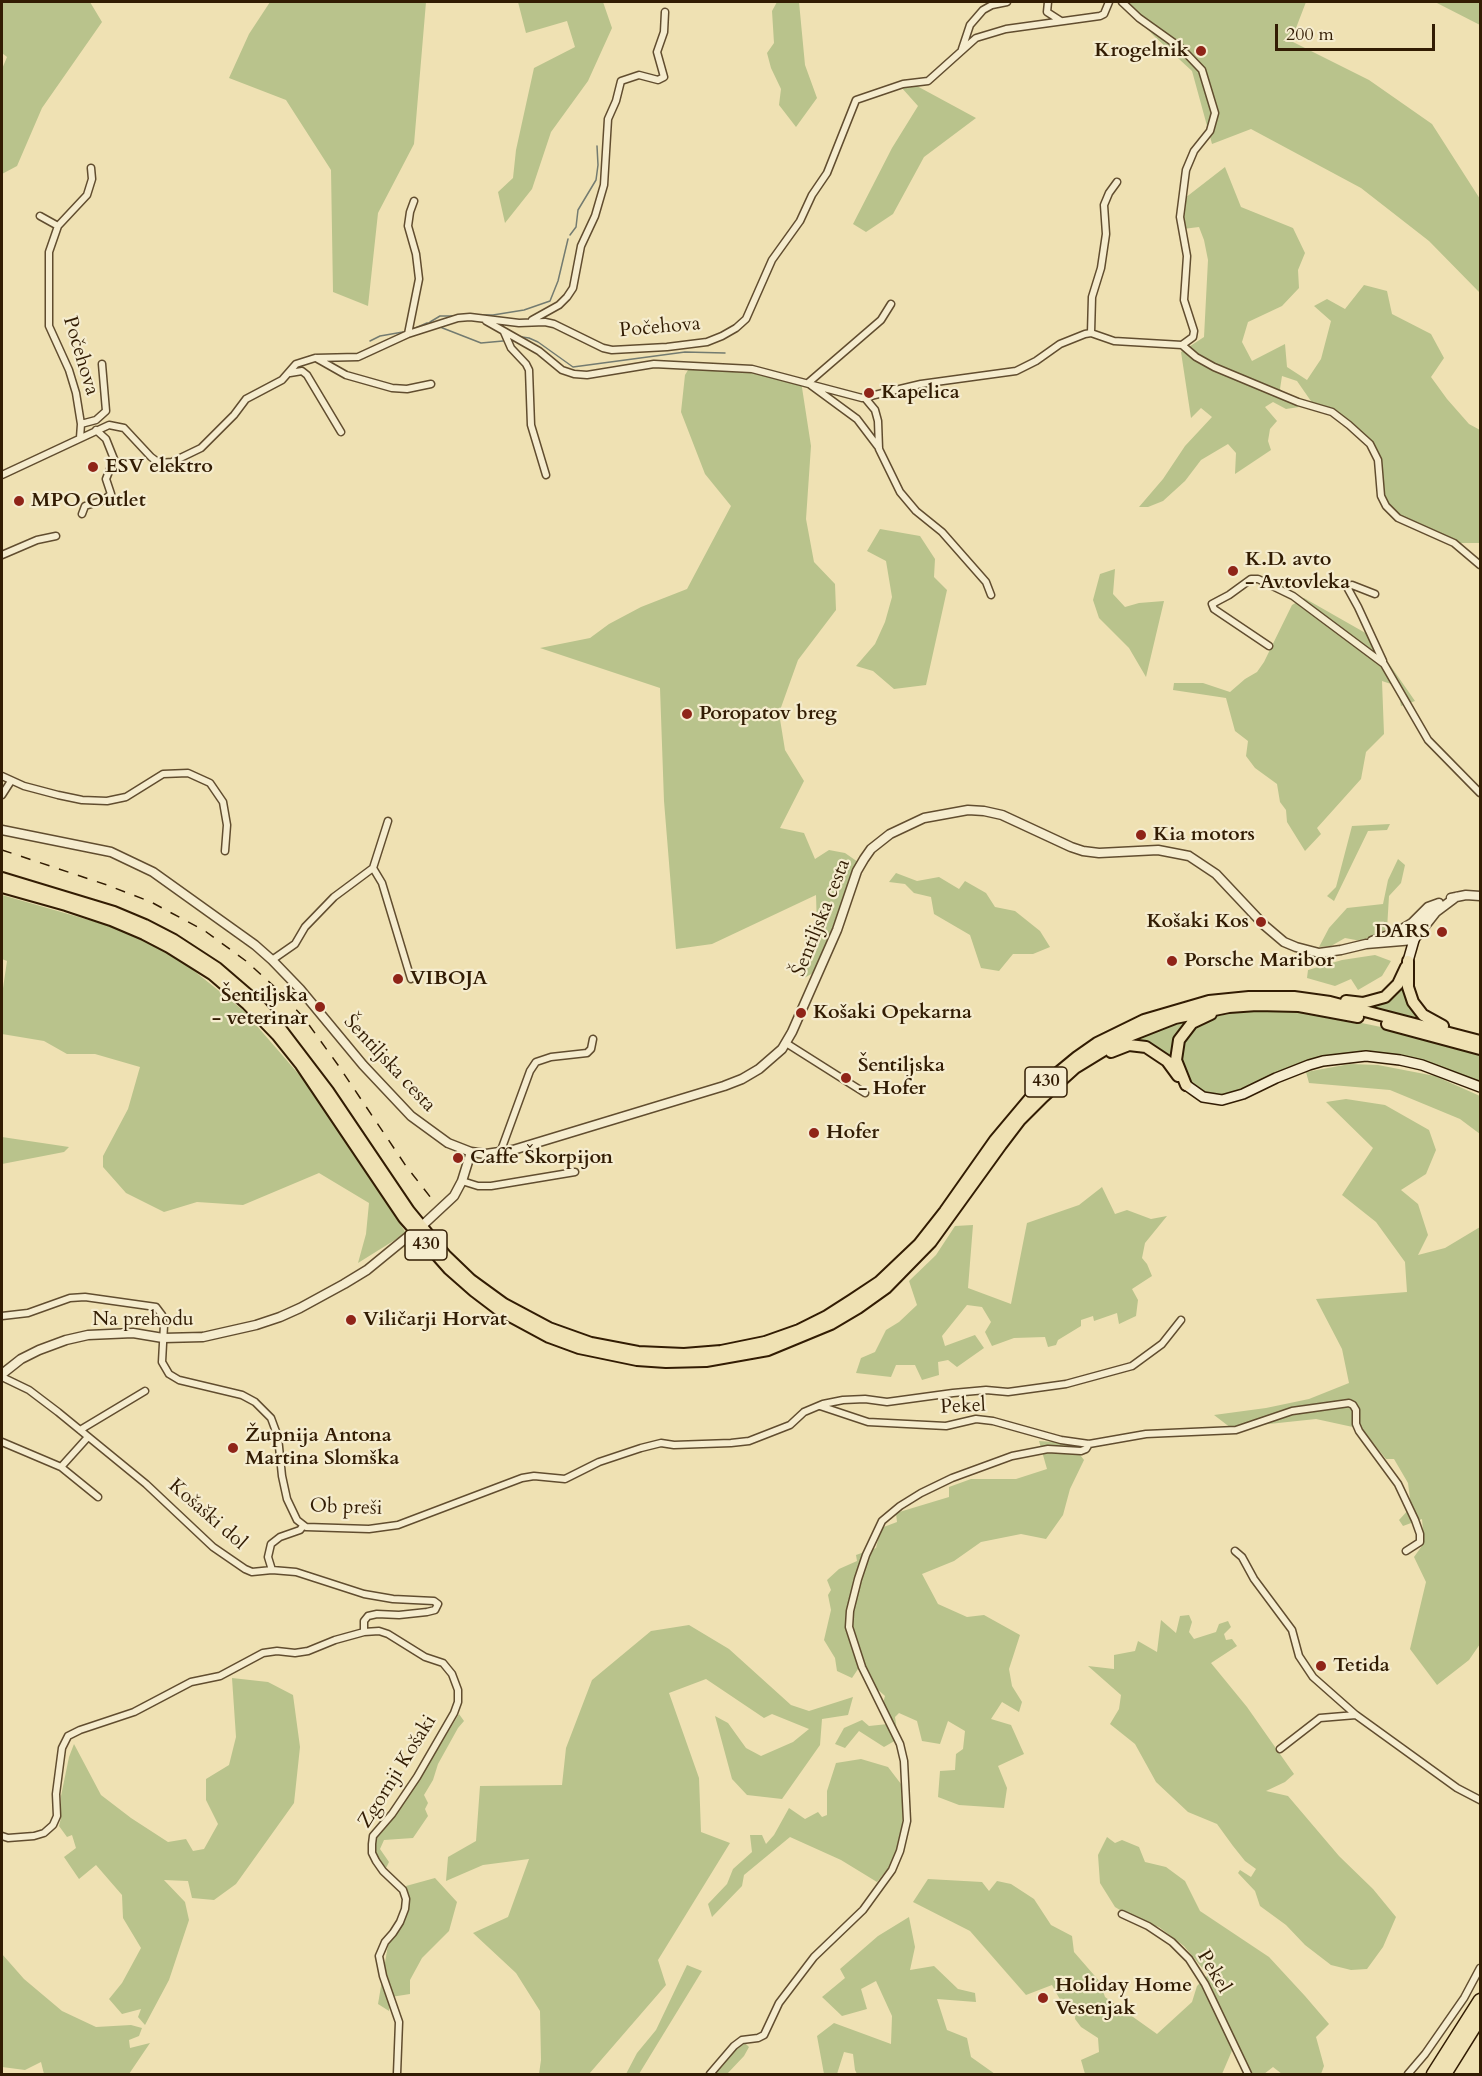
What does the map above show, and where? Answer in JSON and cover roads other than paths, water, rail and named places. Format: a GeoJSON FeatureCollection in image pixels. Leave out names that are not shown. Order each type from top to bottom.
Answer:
{"type":"FeatureCollection","features":[{"type":"Feature","properties":{"kind":"highway","name":"430"},"geometry":{"type":"LineString","coordinates":[[2,879],[114,912],[174,940],[216,968],[253,999],[306,1059],[382,1173],[445,1255],[471,1280],[504,1304],[549,1328],[591,1343],[638,1352],[684,1354],[712,1352],[765,1342],[799,1330],[827,1316],[879,1282],[925,1243],[995,1140],[1037,1090],[1077,1057],[1121,1030],[1172,1011],[1230,998],[1294,998],[1330,1002],[1480,1041]]}},
{"type":"Feature","properties":{"kind":"highway","name":"430"},"geometry":{"type":"LineString","coordinates":[[2,888],[66,905],[122,925],[170,947],[212,974],[247,1004],[277,1035],[301,1065],[404,1218],[432,1252],[474,1291],[514,1319],[549,1336],[579,1348],[637,1360],[666,1362],[722,1359],[768,1350],[822,1329],[858,1308],[886,1288],[958,1206],[1020,1120],[1049,1091],[1075,1068],[1124,1038],[1156,1024],[1212,1009],[1257,1005],[1299,1006],[1331,1011],[1480,1049]]}},
{"type":"Feature","properties":{"kind":"highway"},"geometry":{"type":"LineString","coordinates":[[1330,1002],[1341,1000],[1363,1003],[1385,997],[1398,984],[1408,961]]}},
{"type":"Feature","properties":{"kind":"highway"},"geometry":{"type":"LineString","coordinates":[[1408,961],[1408,987],[1417,1008],[1428,1019],[1460,1035]]}},
{"type":"Feature","properties":{"kind":"highway"},"geometry":{"type":"LineString","coordinates":[[1186,1085],[1176,1060],[1179,1040],[1186,1030],[1202,1018],[1257,1005]]}},
{"type":"Feature","properties":{"kind":"highway"},"geometry":{"type":"LineString","coordinates":[[1075,1068],[1122,1047],[1137,1046],[1157,1053],[1167,1061],[1186,1085]]}},
{"type":"Feature","properties":{"kind":"highway"},"geometry":{"type":"LineString","coordinates":[[1433,2074],[1480,2000]]}},
{"type":"Feature","properties":{"kind":"highway"},"geometry":{"type":"LineString","coordinates":[[1448,2072],[1480,2018]]}},
{"type":"Feature","properties":{"kind":"highway"},"geometry":{"type":"LineString","coordinates":[[1425,2074],[1449,2042],[1459,2035]]}},
{"type":"Feature","properties":{"kind":"main road"},"geometry":{"type":"LineString","coordinates":[[1408,961],[1414,940]]}},
{"type":"Feature","properties":{"kind":"main road"},"geometry":{"type":"LineString","coordinates":[[1186,1085],[1203,1097],[1222,1100],[1243,1094],[1309,1065],[1366,1056],[1400,1060],[1441,1070],[1480,1087]]}},
{"type":"Feature","properties":{"kind":"street","name":"Počehova"},"geometry":{"type":"LineString","coordinates":[[958,55],[964,45],[970,25],[976,18],[992,5],[1006,2]]}},
{"type":"Feature","properties":{"kind":"street"},"geometry":{"type":"LineString","coordinates":[[1048,2],[1047,12],[1061,21]]}},
{"type":"Feature","properties":{"kind":"street","name":"Počehova"},"geometry":{"type":"LineString","coordinates":[[529,322],[554,324],[603,348],[612,350],[634,350],[707,342],[736,328],[746,319],[772,260],[800,221],[812,195],[827,173],[856,100],[903,84],[928,81],[976,38],[987,33],[1100,16],[1104,14],[1108,2]]}},
{"type":"Feature","properties":{"kind":"street"},"geometry":{"type":"LineString","coordinates":[[1117,182],[1104,205],[1106,234],[1101,268],[1092,297],[1091,333],[1114,341],[1182,345],[1193,338],[1194,331],[1184,300],[1187,256],[1180,217],[1186,170],[1194,151],[1210,131],[1215,113],[1202,70],[1181,48],[1139,18],[1122,2]]}},
{"type":"Feature","properties":{"kind":"street"},"geometry":{"type":"LineString","coordinates":[[2,475],[80,430],[96,430],[109,425],[124,429],[159,463],[172,462],[201,448],[234,415],[246,399],[256,392],[277,384],[296,364],[315,358],[358,357],[408,334],[458,318],[529,322],[559,305],[573,288],[581,246],[591,226],[604,185],[608,119],[616,102],[621,81],[639,75],[658,80],[664,77],[657,52],[664,32],[665,12]]}},
{"type":"Feature","properties":{"kind":"street","name":"Počehova"},"geometry":{"type":"LineString","coordinates":[[91,168],[92,179],[85,198],[58,226],[49,252],[50,326],[76,393],[80,430],[106,411],[102,364]]}},
{"type":"Feature","properties":{"kind":"street"},"geometry":{"type":"LineString","coordinates":[[408,334],[419,279],[416,254],[408,226],[414,201]]}},
{"type":"Feature","properties":{"kind":"street"},"geometry":{"type":"LineString","coordinates":[[40,216],[58,226]]}},
{"type":"Feature","properties":{"kind":"street"},"geometry":{"type":"LineString","coordinates":[[891,304],[881,320],[808,383],[857,419],[879,449],[900,492],[916,511],[942,532],[986,582],[991,595]]}},
{"type":"Feature","properties":{"kind":"street","name":"Počehova"},"geometry":{"type":"LineString","coordinates":[[484,319],[539,351],[562,370],[574,374],[588,375],[654,364],[752,369],[856,398],[866,398],[921,384],[1016,371],[1071,339],[1091,333]]}},
{"type":"Feature","properties":{"kind":"street"},"geometry":{"type":"LineString","coordinates":[[504,332],[511,348],[529,370],[531,425],[546,475]]}},
{"type":"Feature","properties":{"kind":"street"},"geometry":{"type":"LineString","coordinates":[[1182,345],[1196,357],[1227,374],[1298,402],[1332,412],[1370,444],[1378,460],[1381,496],[1386,506],[1398,518],[1454,543],[1480,565]]}},
{"type":"Feature","properties":{"kind":"street"},"geometry":{"type":"LineString","coordinates":[[315,358],[346,375],[392,388],[407,389],[431,384]]}},
{"type":"Feature","properties":{"kind":"street"},"geometry":{"type":"LineString","coordinates":[[289,373],[302,371],[307,375],[341,432]]}},
{"type":"Feature","properties":{"kind":"street"},"geometry":{"type":"LineString","coordinates":[[866,398],[875,410],[879,421],[879,449]]}},
{"type":"Feature","properties":{"kind":"street"},"geometry":{"type":"LineString","coordinates":[[82,514],[85,506],[104,500],[111,494],[106,479],[114,459],[106,439],[96,430]]}},
{"type":"Feature","properties":{"kind":"street"},"geometry":{"type":"LineString","coordinates":[[2,555],[37,540],[56,537]]}},
{"type":"Feature","properties":{"kind":"street"},"geometry":{"type":"LineString","coordinates":[[1269,646],[1214,609],[1212,604],[1251,579],[1258,579],[1293,596],[1384,664]]}},
{"type":"Feature","properties":{"kind":"street"},"geometry":{"type":"LineString","coordinates":[[1375,594],[1352,585],[1347,588],[1384,664],[1428,740],[1480,793]]}},
{"type":"Feature","properties":{"kind":"street"},"geometry":{"type":"LineString","coordinates":[[2,776],[11,782],[66,796],[107,801],[126,796],[163,774],[188,773],[210,783],[220,795],[226,811],[225,850]]}},
{"type":"Feature","properties":{"kind":"street"},"geometry":{"type":"LineString","coordinates":[[2,795],[11,782]]}},
{"type":"Feature","properties":{"kind":"street","name":"Šentiljska cesta"},"geometry":{"type":"LineString","coordinates":[[2,830],[46,841],[100,850],[128,859],[153,872],[232,928],[272,960],[300,989],[363,1065],[404,1108],[448,1143],[471,1152],[500,1153],[724,1086],[752,1074],[776,1056],[786,1043],[837,930],[854,880],[864,859],[883,839],[902,827],[924,818],[968,810],[984,811],[1002,815],[1083,851],[1178,852],[1189,856],[1216,874],[1264,925],[1284,942],[1319,953],[1366,944],[1397,933],[1412,923],[1428,907],[1439,903]]}},
{"type":"Feature","properties":{"kind":"street"},"geometry":{"type":"LineString","coordinates":[[272,960],[294,944],[305,927],[334,897],[373,868],[388,821]]}},
{"type":"Feature","properties":{"kind":"street"},"geometry":{"type":"LineString","coordinates":[[373,868],[382,883],[411,979]]}},
{"type":"Feature","properties":{"kind":"street"},"geometry":{"type":"LineString","coordinates":[[1414,940],[1416,931],[1423,920],[1439,903],[1466,895],[1480,896]]}},
{"type":"Feature","properties":{"kind":"street"},"geometry":{"type":"LineString","coordinates":[[1414,940],[1436,912],[1456,897]]}},
{"type":"Feature","properties":{"kind":"street"},"geometry":{"type":"LineString","coordinates":[[1397,933],[1405,934],[1414,940]]}},
{"type":"Feature","properties":{"kind":"street","name":"Šentiljska cesta"},"geometry":{"type":"LineString","coordinates":[[1366,944],[1414,940]]}},
{"type":"Feature","properties":{"kind":"street"},"geometry":{"type":"LineString","coordinates":[[500,1153],[530,1071],[536,1062],[551,1057],[587,1053],[591,1049],[593,1039]]}},
{"type":"Feature","properties":{"kind":"street"},"geometry":{"type":"LineString","coordinates":[[786,1043],[865,1093]]}},
{"type":"Feature","properties":{"kind":"street"},"geometry":{"type":"LineString","coordinates":[[425,1223],[454,1196],[462,1181],[471,1152]]}},
{"type":"Feature","properties":{"kind":"street"},"geometry":{"type":"LineString","coordinates":[[462,1181],[478,1186],[491,1186],[575,1172]]}},
{"type":"Feature","properties":{"kind":"street","name":"Na prehodu"},"geometry":{"type":"LineString","coordinates":[[2,1376],[21,1359],[39,1350],[88,1335],[133,1333],[163,1338],[203,1337],[280,1317],[352,1279],[411,1234]]}},
{"type":"Feature","properties":{"kind":"street","name":"Ob preši"},"geometry":{"type":"LineString","coordinates":[[2,1316],[28,1313],[70,1298],[86,1297],[151,1305],[159,1309],[162,1315],[162,1362],[169,1374],[179,1380],[242,1395],[255,1402],[271,1418],[279,1437],[282,1476],[287,1499],[297,1520],[303,1526],[369,1529],[398,1525],[522,1478],[534,1476],[565,1479],[599,1462],[661,1443],[674,1445],[749,1440],[790,1425],[804,1412],[819,1406]]}},
{"type":"Feature","properties":{"kind":"street","name":"Pekel"},"geometry":{"type":"LineString","coordinates":[[819,1406],[843,1400],[865,1399],[887,1402],[986,1390],[1008,1392],[1066,1384],[1132,1366],[1162,1344],[1182,1320]]}},
{"type":"Feature","properties":{"kind":"street","name":"Košaški dol"},"geometry":{"type":"LineString","coordinates":[[2,1376],[29,1390],[146,1484],[221,1553],[252,1572],[272,1570],[296,1572],[364,1594],[393,1599],[434,1601],[438,1604],[435,1610],[427,1612],[368,1616],[364,1621],[364,1632]]}},
{"type":"Feature","properties":{"kind":"street"},"geometry":{"type":"LineString","coordinates":[[80,1430],[145,1391]]}},
{"type":"Feature","properties":{"kind":"street","name":"Pekel"},"geometry":{"type":"LineString","coordinates":[[819,1406],[868,1422],[946,1426],[976,1419],[993,1421],[1061,1440],[1089,1444],[1146,1434],[1236,1430],[1286,1413],[1348,1403],[1356,1410],[1356,1424],[1359,1431],[1398,1484],[1415,1520],[1420,1542],[1406,1551]]}},
{"type":"Feature","properties":{"kind":"street"},"geometry":{"type":"LineString","coordinates":[[61,1467],[88,1437]]}},
{"type":"Feature","properties":{"kind":"street"},"geometry":{"type":"LineString","coordinates":[[2,1442],[61,1467],[98,1497]]}},
{"type":"Feature","properties":{"kind":"street"},"geometry":{"type":"LineString","coordinates":[[710,2074],[742,2040],[764,2035],[774,2011],[814,1957],[862,1910],[880,1888],[892,1870],[903,1843],[907,1821],[904,1761],[900,1744],[862,1667],[849,1627],[850,1611],[858,1579],[882,1521],[921,1493],[952,1478],[1012,1456],[1048,1449],[1081,1451],[1089,1444]]}},
{"type":"Feature","properties":{"kind":"street"},"geometry":{"type":"LineString","coordinates":[[272,1570],[268,1557],[271,1544],[280,1537],[300,1530],[303,1526]]}},
{"type":"Feature","properties":{"kind":"street"},"geometry":{"type":"LineString","coordinates":[[1236,1551],[1292,1630],[1299,1656],[1313,1677],[1356,1715],[1457,1788],[1480,1800]]}},
{"type":"Feature","properties":{"kind":"street","name":"Zgornji Košaki"},"geometry":{"type":"LineString","coordinates":[[2,1836],[8,1838],[34,1836],[53,1826],[57,1816],[56,1794],[62,1748],[65,1739],[72,1733],[134,1712],[184,1685],[220,1676],[263,1653],[308,1651],[335,1640],[364,1632],[379,1631],[388,1634],[411,1650],[443,1663],[453,1674],[458,1690],[458,1702],[454,1713],[417,1777],[392,1814],[373,1836],[372,1844],[372,1852],[376,1861],[403,1890],[406,1899],[400,1922],[385,1941],[379,1956],[383,1976],[399,2022],[397,2074]]}},
{"type":"Feature","properties":{"kind":"street"},"geometry":{"type":"LineString","coordinates":[[1280,1749],[1320,1718],[1356,1715]]}},
{"type":"Feature","properties":{"kind":"street","name":"Pekel"},"geometry":{"type":"LineString","coordinates":[[1122,1914],[1148,1926],[1172,1942],[1189,1959],[1204,1984],[1248,2074]]}},
{"type":"Feature","properties":{"kind":"street"},"geometry":{"type":"LineString","coordinates":[[1408,2074],[1425,2054],[1464,1998],[1480,1968]]}},
{"type":"Feature","properties":{"kind":"waterway"},"geometry":{"type":"LineString","coordinates":[[570,235],[576,227],[578,210],[596,180],[597,146]]}},
{"type":"Feature","properties":{"kind":"waterway"},"geometry":{"type":"LineString","coordinates":[[477,315],[524,310],[550,301],[558,281],[568,239]]}},
{"type":"Feature","properties":{"kind":"waterway"},"geometry":{"type":"LineString","coordinates":[[430,322],[440,316],[454,316]]}},
{"type":"Feature","properties":{"kind":"waterway"},"geometry":{"type":"LineString","coordinates":[[413,329],[433,323]]}},
{"type":"Feature","properties":{"kind":"waterway"},"geometry":{"type":"LineString","coordinates":[[440,327],[481,343],[503,341]]}},
{"type":"Feature","properties":{"kind":"waterway"},"geometry":{"type":"LineString","coordinates":[[370,341],[380,336],[403,332]]}},
{"type":"Feature","properties":{"kind":"waterway"},"geometry":{"type":"LineString","coordinates":[[522,337],[538,342],[573,367],[685,352],[725,353]]}},
{"type":"Feature","properties":{"kind":"railway"},"geometry":{"type":"LineString","coordinates":[[2,850],[151,902],[205,931],[246,961],[304,1018],[406,1166],[435,1203]]}},
{"type":"Feature","properties":{"kind":"place","name":"Krogelnik"},"geometry":{"type":"Point","coordinates":[1201,51]}},
{"type":"Feature","properties":{"kind":"place","name":"Kapelica"},"geometry":{"type":"Point","coordinates":[869,393]}},
{"type":"Feature","properties":{"kind":"place","name":"ESV elektro"},"geometry":{"type":"Point","coordinates":[93,467]}},
{"type":"Feature","properties":{"kind":"place","name":"MPO Outlet"},"geometry":{"type":"Point","coordinates":[19,501]}},
{"type":"Feature","properties":{"kind":"place","name":"K.D. avto - Avtovleka"},"geometry":{"type":"Point","coordinates":[1233,571]}},
{"type":"Feature","properties":{"kind":"place","name":"Poropatov breg"},"geometry":{"type":"Point","coordinates":[687,714]}},
{"type":"Feature","properties":{"kind":"place","name":"Kia motors"},"geometry":{"type":"Point","coordinates":[1141,835]}},
{"type":"Feature","properties":{"kind":"place","name":"Košaki Kos"},"geometry":{"type":"Point","coordinates":[1261,922]}},
{"type":"Feature","properties":{"kind":"place","name":"DARS"},"geometry":{"type":"Point","coordinates":[1442,932]}},
{"type":"Feature","properties":{"kind":"place","name":"Porsche Maribor"},"geometry":{"type":"Point","coordinates":[1172,961]}},
{"type":"Feature","properties":{"kind":"place","name":"VIBOJA"},"geometry":{"type":"Point","coordinates":[398,979]}},
{"type":"Feature","properties":{"kind":"place","name":"Šentiljska - veterinar"},"geometry":{"type":"Point","coordinates":[320,1007]}},
{"type":"Feature","properties":{"kind":"place","name":"Košaki Opekarna"},"geometry":{"type":"Point","coordinates":[801,1013]}},
{"type":"Feature","properties":{"kind":"place","name":"Šentiljska - Hofer"},"geometry":{"type":"Point","coordinates":[846,1078]}},
{"type":"Feature","properties":{"kind":"place","name":"Hofer"},"geometry":{"type":"Point","coordinates":[814,1133]}},
{"type":"Feature","properties":{"kind":"place","name":"Caffe Škorpijon"},"geometry":{"type":"Point","coordinates":[458,1158]}},
{"type":"Feature","properties":{"kind":"place","name":"Viličarji Horvat"},"geometry":{"type":"Point","coordinates":[351,1320]}},
{"type":"Feature","properties":{"kind":"place","name":"Župnija Antona Martina Slomška"},"geometry":{"type":"Point","coordinates":[233,1448]}},
{"type":"Feature","properties":{"kind":"place","name":"Tetida"},"geometry":{"type":"Point","coordinates":[1321,1666]}},
{"type":"Feature","properties":{"kind":"place","name":"Holiday Home Vesenjak"},"geometry":{"type":"Point","coordinates":[1043,1998]}}]}
